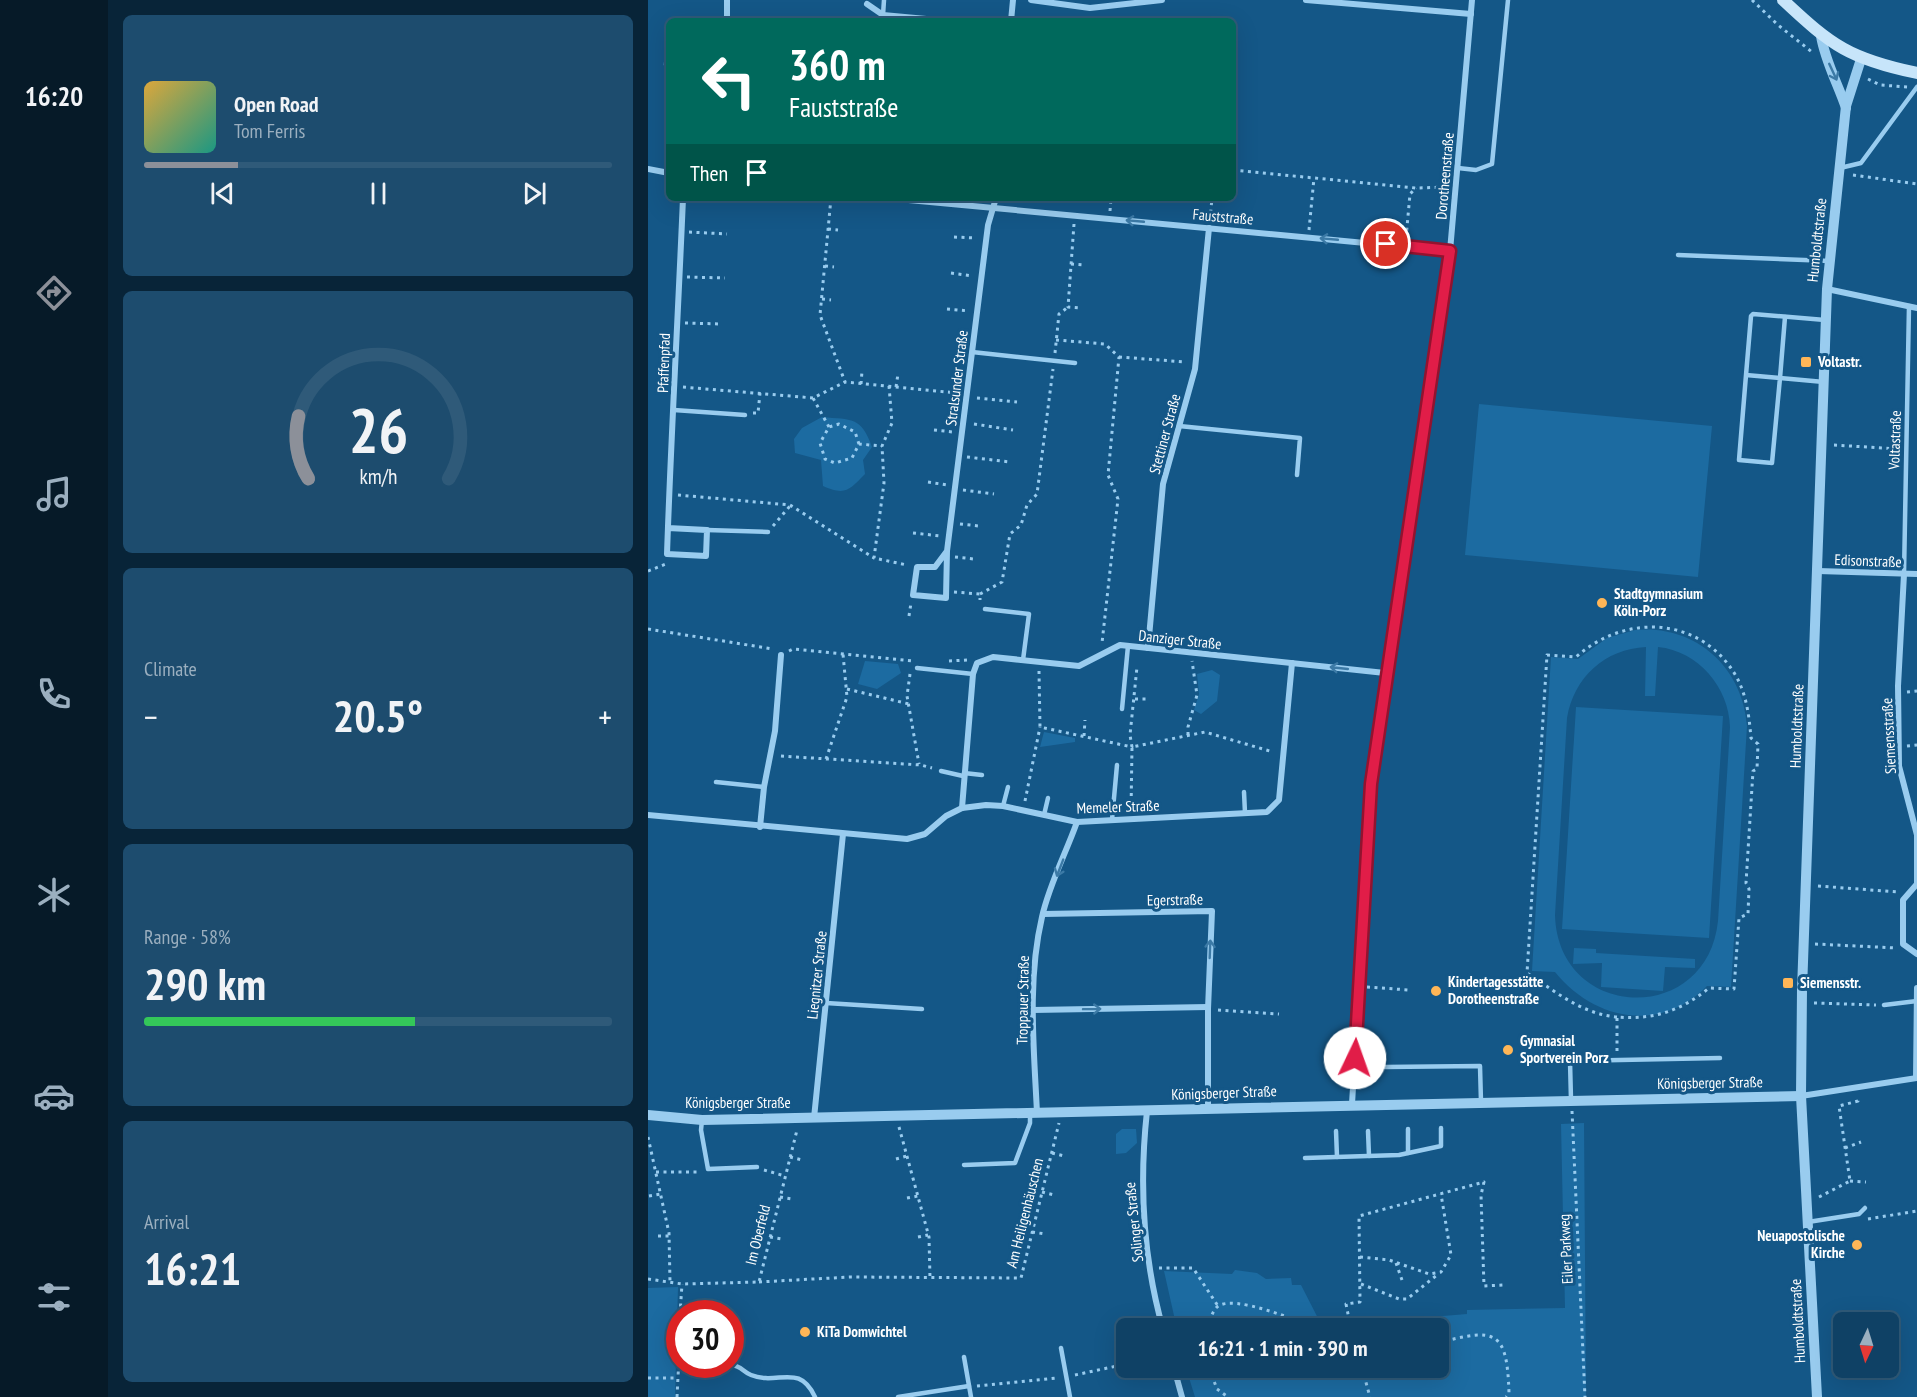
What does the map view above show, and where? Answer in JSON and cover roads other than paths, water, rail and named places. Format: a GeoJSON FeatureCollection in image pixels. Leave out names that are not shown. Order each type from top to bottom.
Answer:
{"type":"FeatureCollection","features":[{"type":"Feature","properties":{"kind":"main road"},"geometry":{"type":"LineString","coordinates":[[1783,0],[1821,36],[1861,59],[1917,73]]}},
{"type":"Feature","properties":{"kind":"street"},"geometry":{"type":"LineString","coordinates":[[727,0],[727,18]]}},
{"type":"Feature","properties":{"kind":"street"},"geometry":{"type":"LineString","coordinates":[[1011,18],[1013,0]]}},
{"type":"Feature","properties":{"kind":"street"},"geometry":{"type":"LineString","coordinates":[[1031,0],[1090,8],[1162,0]]}},
{"type":"Feature","properties":{"kind":"street"},"geometry":{"type":"LineString","coordinates":[[1306,0],[1471,14]]}},
{"type":"Feature","properties":{"kind":"street","name":"Dorotheenstraße"},"geometry":{"type":"LineString","coordinates":[[1352,1104],[1371,784],[1385,673],[1450,251],[1472,0]]}},
{"type":"Feature","properties":{"kind":"street"},"geometry":{"type":"LineString","coordinates":[[867,4],[883,15],[916,18]]}},
{"type":"Feature","properties":{"kind":"street"},"geometry":{"type":"LineString","coordinates":[[1821,36],[1824,55],[1835,75],[1846,108]]}},
{"type":"Feature","properties":{"kind":"street","name":"Humboldtstraße"},"geometry":{"type":"LineString","coordinates":[[1817,1397],[1801,1096],[1802,1002],[1827,290],[1846,108],[1861,59]]}},
{"type":"Feature","properties":{"kind":"street"},"geometry":{"type":"LineString","coordinates":[[648,169],[666,172]]}},
{"type":"Feature","properties":{"kind":"street","name":"Pfaffenpfad"},"geometry":{"type":"LineString","coordinates":[[683,201],[667,554],[706,556],[707,530]]}},
{"type":"Feature","properties":{"kind":"street","name":"Fauststraße"},"geometry":{"type":"LineString","coordinates":[[919,201],[1450,251]]}},
{"type":"Feature","properties":{"kind":"street","name":"Stralsunder Straße"},"geometry":{"type":"LineString","coordinates":[[947,554],[935,567],[917,567],[913,595],[946,598],[950,524],[986,239],[995,201]]}},
{"type":"Feature","properties":{"kind":"street","name":"Stettiner Straße"},"geometry":{"type":"LineString","coordinates":[[1148,648],[1163,484],[1195,363],[1209,228]]}},
{"type":"Feature","properties":{"kind":"street"},"geometry":{"type":"LineString","coordinates":[[1827,290],[1917,308]]}},
{"type":"Feature","properties":{"kind":"street"},"geometry":{"type":"LineString","coordinates":[[668,528],[707,530]]}},
{"type":"Feature","properties":{"kind":"street","name":"Edisonstraße"},"geometry":{"type":"LineString","coordinates":[[1818,571],[1917,574]]}},
{"type":"Feature","properties":{"kind":"street","name":"Siemensstraße"},"geometry":{"type":"LineString","coordinates":[[1904,574],[1898,686],[1899,766],[1917,835],[1917,884],[1903,900],[1903,944],[1917,954]]}},
{"type":"Feature","properties":{"kind":"street","name":"Danziger Straße"},"geometry":{"type":"LineString","coordinates":[[973,674],[977,663],[993,657],[1079,666],[1120,645],[1385,673]]}},
{"type":"Feature","properties":{"kind":"street"},"geometry":{"type":"LineString","coordinates":[[760,827],[764,787],[775,731],[781,655]]}},
{"type":"Feature","properties":{"kind":"street","name":"Memeler Straße"},"geometry":{"type":"LineString","coordinates":[[648,815],[907,840],[925,834],[946,816],[962,808],[1003,806],[1077,822],[1267,812],[1279,800],[1292,663]]}},
{"type":"Feature","properties":{"kind":"street"},"geometry":{"type":"LineString","coordinates":[[962,808],[973,674]]}},
{"type":"Feature","properties":{"kind":"street","name":"Troppauer Straße"},"geometry":{"type":"LineString","coordinates":[[1033,1113],[1032,974],[1042,914],[1077,822]]}},
{"type":"Feature","properties":{"kind":"street","name":"Liegnitzer Straße"},"geometry":{"type":"LineString","coordinates":[[814,1118],[843,834]]}},
{"type":"Feature","properties":{"kind":"street","name":"Egerstraße"},"geometry":{"type":"LineString","coordinates":[[1042,914],[1212,911],[1208,1008],[1208,1110]]}},
{"type":"Feature","properties":{"kind":"street"},"geometry":{"type":"LineString","coordinates":[[1801,1096],[1917,1078],[1917,988]]}},
{"type":"Feature","properties":{"kind":"street"},"geometry":{"type":"LineString","coordinates":[[1033,1010],[1208,1008]]}},
{"type":"Feature","properties":{"kind":"street","name":"Königsberger Straße"},"geometry":{"type":"LineString","coordinates":[[648,1115],[702,1120],[1208,1110],[1352,1104],[1801,1096]]}},
{"type":"Feature","properties":{"kind":"street","name":"Solinger Straße"},"geometry":{"type":"LineString","coordinates":[[1147,1111],[1142,1156],[1141,1200],[1161,1318]]}},
{"type":"Feature","properties":{"kind":"street"},"geometry":{"type":"LineString","coordinates":[[1177,1378],[1182,1397]]}},
{"type":"Feature","properties":{"kind":"lane"},"geometry":{"type":"LineString","coordinates":[[883,15],[884,0]]}},
{"type":"Feature","properties":{"kind":"lane"},"geometry":{"type":"LineString","coordinates":[[1458,168],[1476,170],[1492,164],[1508,0]]}},
{"type":"Feature","properties":{"kind":"lane"},"geometry":{"type":"LineString","coordinates":[[1840,170],[1861,163],[1917,87]]}},
{"type":"Feature","properties":{"kind":"lane"},"geometry":{"type":"LineString","coordinates":[[1678,255],[1830,261]]}},
{"type":"Feature","properties":{"kind":"lane","name":"Voltastraße"},"geometry":{"type":"LineString","coordinates":[[1904,574],[1909,306]]}},
{"type":"Feature","properties":{"kind":"lane"},"geometry":{"type":"LineString","coordinates":[[1785,316],[1772,463],[1739,460],[1751,315],[1785,316],[1826,320]]}},
{"type":"Feature","properties":{"kind":"lane"},"geometry":{"type":"LineString","coordinates":[[972,352],[1075,363]]}},
{"type":"Feature","properties":{"kind":"lane"},"geometry":{"type":"LineString","coordinates":[[1746,375],[1825,382]]}},
{"type":"Feature","properties":{"kind":"lane"},"geometry":{"type":"LineString","coordinates":[[674,410],[745,415]]}},
{"type":"Feature","properties":{"kind":"lane"},"geometry":{"type":"LineString","coordinates":[[1179,426],[1300,438],[1297,475]]}},
{"type":"Feature","properties":{"kind":"lane"},"geometry":{"type":"LineString","coordinates":[[707,530],[768,532]]}},
{"type":"Feature","properties":{"kind":"lane"},"geometry":{"type":"LineString","coordinates":[[985,609],[1029,614],[1023,660]]}},
{"type":"Feature","properties":{"kind":"lane"},"geometry":{"type":"LineString","coordinates":[[1122,709],[1128,646]]}},
{"type":"Feature","properties":{"kind":"lane"},"geometry":{"type":"LineString","coordinates":[[917,668],[973,674]]}},
{"type":"Feature","properties":{"kind":"lane"},"geometry":{"type":"LineString","coordinates":[[1112,820],[1117,765]]}},
{"type":"Feature","properties":{"kind":"lane"},"geometry":{"type":"LineString","coordinates":[[941,771],[982,775]]}},
{"type":"Feature","properties":{"kind":"lane"},"geometry":{"type":"LineString","coordinates":[[716,782],[764,787]]}},
{"type":"Feature","properties":{"kind":"lane"},"geometry":{"type":"LineString","coordinates":[[1003,806],[1008,787]]}},
{"type":"Feature","properties":{"kind":"lane"},"geometry":{"type":"LineString","coordinates":[[1244,792],[1245,813]]}},
{"type":"Feature","properties":{"kind":"lane"},"geometry":{"type":"LineString","coordinates":[[1044,815],[1048,798]]}},
{"type":"Feature","properties":{"kind":"lane"},"geometry":{"type":"LineString","coordinates":[[1884,1005],[1917,1000]]}},
{"type":"Feature","properties":{"kind":"lane"},"geometry":{"type":"LineString","coordinates":[[826,1003],[922,1009]]}},
{"type":"Feature","properties":{"kind":"lane"},"geometry":{"type":"LineString","coordinates":[[1571,1100],[1570,1061],[1720,1058]]}},
{"type":"Feature","properties":{"kind":"lane"},"geometry":{"type":"LineString","coordinates":[[1385,1067],[1480,1066],[1481,1102]]}},
{"type":"Feature","properties":{"kind":"lane"},"geometry":{"type":"LineString","coordinates":[[964,1165],[1015,1163],[1033,1113]]}},
{"type":"Feature","properties":{"kind":"lane"},"geometry":{"type":"LineString","coordinates":[[702,1120],[701,1130],[708,1169],[758,1167]]}},
{"type":"Feature","properties":{"kind":"lane"},"geometry":{"type":"LineString","coordinates":[[1305,1158],[1408,1153],[1441,1146],[1441,1128]]}},
{"type":"Feature","properties":{"kind":"lane"},"geometry":{"type":"LineString","coordinates":[[1408,1129],[1408,1153]]}},
{"type":"Feature","properties":{"kind":"lane"},"geometry":{"type":"LineString","coordinates":[[1336,1131],[1337,1157]]}},
{"type":"Feature","properties":{"kind":"lane"},"geometry":{"type":"LineString","coordinates":[[1368,1131],[1369,1156]]}},
{"type":"Feature","properties":{"kind":"lane"},"geometry":{"type":"LineString","coordinates":[[1808,1222],[1859,1214],[1865,1208]]}},
{"type":"Feature","properties":{"kind":"lane"},"geometry":{"type":"LineString","coordinates":[[1061,1348],[1070,1397]]}},
{"type":"Feature","properties":{"kind":"lane"},"geometry":{"type":"LineString","coordinates":[[964,1357],[971,1397]]}},
{"type":"Feature","properties":{"kind":"lane"},"geometry":{"type":"LineString","coordinates":[[744,1370],[752,1376],[801,1378],[809,1384],[815,1397]]}},
{"type":"Feature","properties":{"kind":"lane"},"geometry":{"type":"LineString","coordinates":[[898,1397],[969,1386]]}},
{"type":"Feature","properties":{"kind":"place","name":"Voltastr."},"geometry":{"type":"Point","coordinates":[1806,362]}},
{"type":"Feature","properties":{"kind":"place","name":"Stadtgymnasium Köln-Porz"},"geometry":{"type":"Point","coordinates":[1602,603]}},
{"type":"Feature","properties":{"kind":"place","name":"Siemensstr."},"geometry":{"type":"Point","coordinates":[1788,983]}},
{"type":"Feature","properties":{"kind":"place","name":"Kindertagesstätte Dorotheenstraße"},"geometry":{"type":"Point","coordinates":[1436,991]}},
{"type":"Feature","properties":{"kind":"place","name":"Gymnasial Sportverein Porz"},"geometry":{"type":"Point","coordinates":[1508,1050]}},
{"type":"Feature","properties":{"kind":"place","name":"Neuapostolische Kirche"},"geometry":{"type":"Point","coordinates":[1857,1245]}},
{"type":"Feature","properties":{"kind":"place","name":"KiTa Domwichtel"},"geometry":{"type":"Point","coordinates":[805,1332]}}]}
